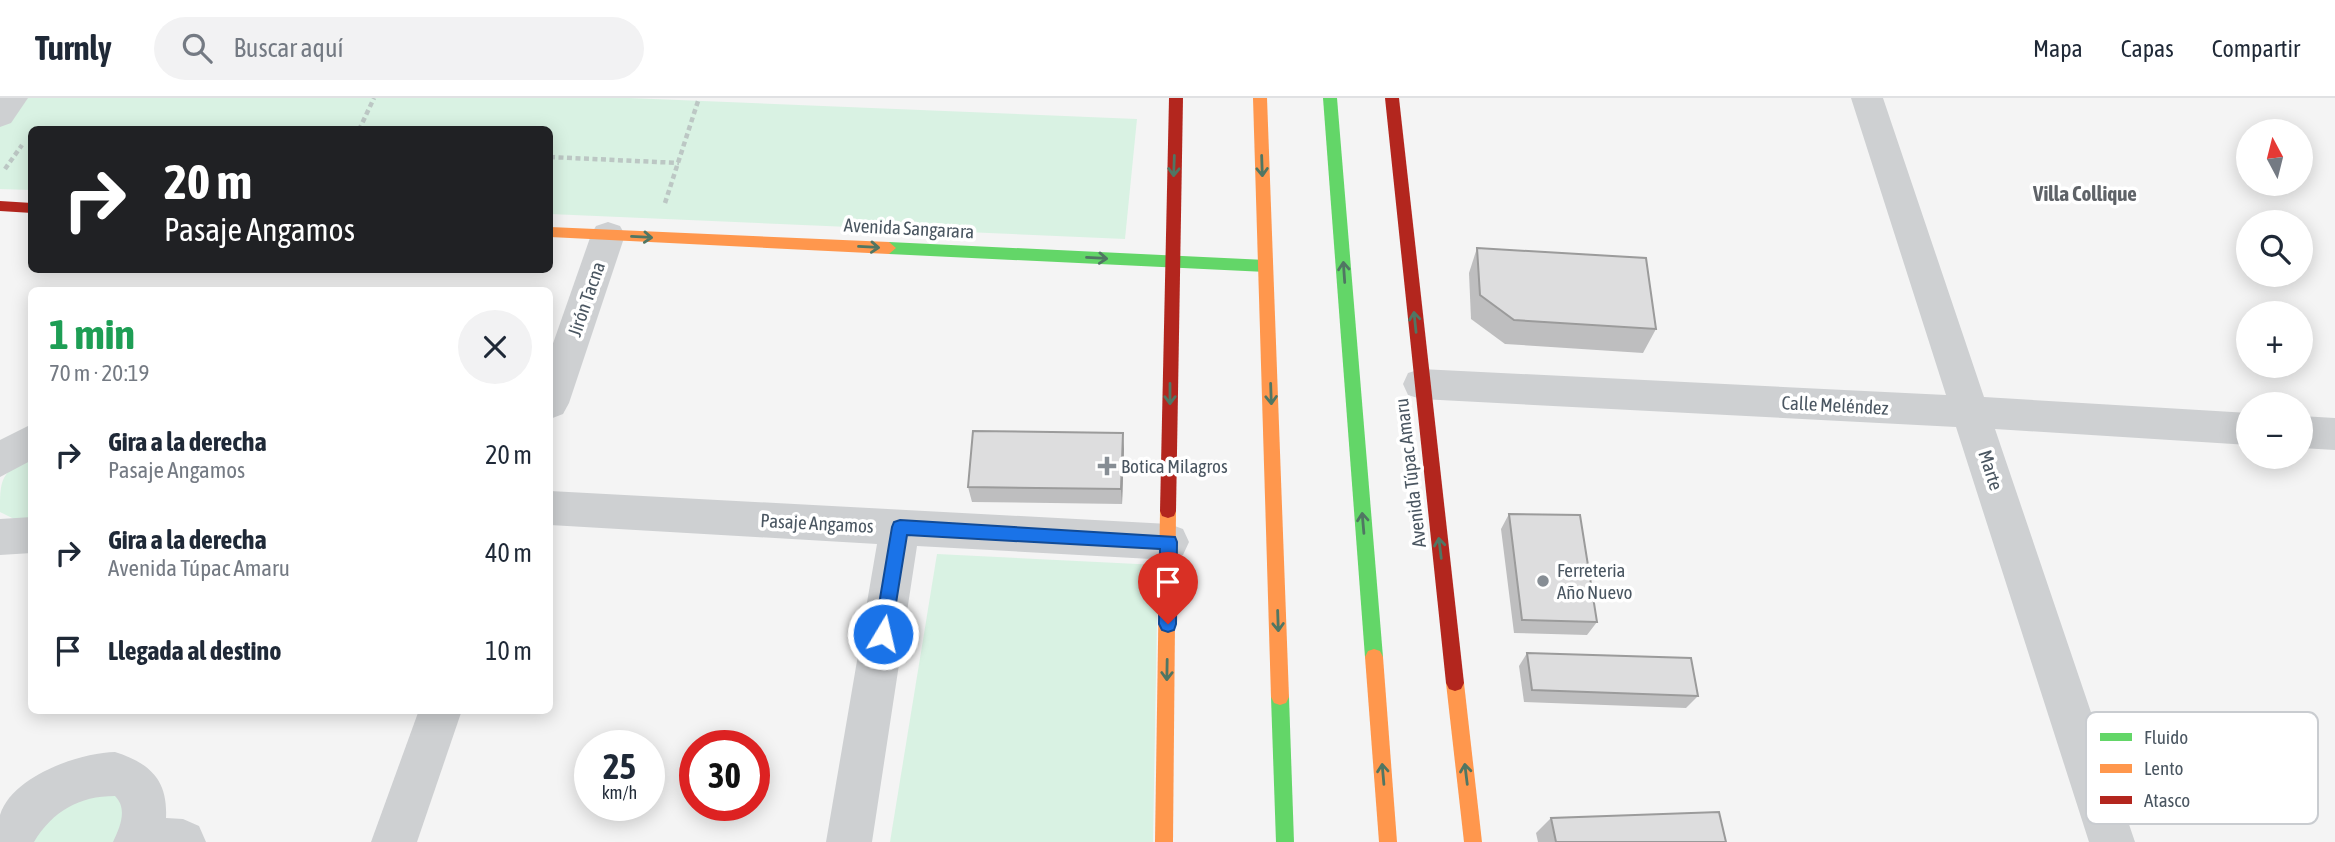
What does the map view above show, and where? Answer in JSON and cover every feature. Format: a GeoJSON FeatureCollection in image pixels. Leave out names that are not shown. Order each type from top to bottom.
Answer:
{"type":"FeatureCollection","features":[{"type":"Feature","properties":{"kind":"main road"},"geometry":{"type":"LineString","coordinates":[[1164,842],[1171,262],[1176,98],[1167,98]]}},
{"type":"Feature","properties":{"kind":"main road"},"geometry":{"type":"LineString","coordinates":[[1260,98],[1285,842]]}},
{"type":"Feature","properties":{"kind":"main road"},"geometry":{"type":"LineString","coordinates":[[1330,98],[1388,842]]}},
{"type":"Feature","properties":{"kind":"main road","name":"Avenida Túpac Amaru"},"geometry":{"type":"LineString","coordinates":[[1392,98],[1421,384],[1474,842]]}},
{"type":"Feature","properties":{"kind":"main road"},"geometry":{"type":"LineString","coordinates":[[0,206],[28,208]]}},
{"type":"Feature","properties":{"kind":"main road","name":"Avenida Sangarara"},"geometry":{"type":"LineString","coordinates":[[553,232],[1266,266]]}},
{"type":"Feature","properties":{"kind":"street"},"geometry":{"type":"LineString","coordinates":[[0,115],[12,98]]}},
{"type":"Feature","properties":{"kind":"street","name":"Marte"},"geometry":{"type":"LineString","coordinates":[[1867,98],[2086,762]]}},
{"type":"Feature","properties":{"kind":"street","name":"Jirón Tacna"},"geometry":{"type":"LineString","coordinates":[[553,394],[608,235]]}},
{"type":"Feature","properties":{"kind":"street","name":"Calle Meléndez"},"geometry":{"type":"LineString","coordinates":[[1421,384],[2236,428]]}},
{"type":"Feature","properties":{"kind":"street"},"geometry":{"type":"LineString","coordinates":[[2313,433],[2335,435]]}},
{"type":"Feature","properties":{"kind":"street"},"geometry":{"type":"LineString","coordinates":[[0,460],[28,442]]}},
{"type":"Feature","properties":{"kind":"street","name":"Pasaje Angamos"},"geometry":{"type":"LineString","coordinates":[[553,508],[1169,542]]}},
{"type":"Feature","properties":{"kind":"street"},"geometry":{"type":"LineString","coordinates":[[849,842],[900,527]]}},
{"type":"Feature","properties":{"kind":"street"},"geometry":{"type":"LineString","coordinates":[[0,537],[28,537]]}},
{"type":"Feature","properties":{"kind":"street"},"geometry":{"type":"LineString","coordinates":[[394,842],[440,714]]}},
{"type":"Feature","properties":{"kind":"street"},"geometry":{"type":"LineString","coordinates":[[10,842],[21,821],[37,802],[57,787],[79,777],[100,773],[120,775],[134,784],[143,798],[145,817],[137,840],[183,842]]}},
{"type":"Feature","properties":{"kind":"street","name":"Marte"},"geometry":{"type":"LineString","coordinates":[[2106,824],[2112,842]]}},
{"type":"Feature","properties":{"kind":"path"},"geometry":{"type":"LineString","coordinates":[[361,126],[374,98]]}},
{"type":"Feature","properties":{"kind":"path"},"geometry":{"type":"LineString","coordinates":[[654,237],[699,98]]}},
{"type":"Feature","properties":{"kind":"path"},"geometry":{"type":"LineString","coordinates":[[0,175],[23,143]]}},
{"type":"Feature","properties":{"kind":"path"},"geometry":{"type":"LineString","coordinates":[[553,157],[679,163]]}},
{"type":"Feature","properties":{"kind":"green space"},"geometry":{"type":"Polygon","coordinates":[[[0,98],[629,98],[1137,119],[1125,239],[553,214],[553,126],[28,126],[28,190],[0,189],[0,98]]]}},
{"type":"Feature","properties":{"kind":"green space"},"geometry":{"type":"Polygon","coordinates":[[[28,455],[28,520],[18,521],[0,512],[2,483],[8,472],[28,455]]]}},
{"type":"Feature","properties":{"kind":"green space"},"geometry":{"type":"Polygon","coordinates":[[[937,554],[1158,565],[1153,842],[890,842],[937,554]]]}},
{"type":"Feature","properties":{"kind":"green space"},"geometry":{"type":"Polygon","coordinates":[[[112,789],[127,808],[119,842],[26,842],[48,807],[112,789]]]}},
{"type":"Feature","properties":{"kind":"building"},"geometry":{"type":"Polygon","coordinates":[[[1477,248],[1646,258],[1656,329],[1514,320],[1480,295],[1477,248]]]}},
{"type":"Feature","properties":{"kind":"building"},"geometry":{"type":"Polygon","coordinates":[[[973,431],[1123,433],[1121,489],[968,487],[973,431]]]}},
{"type":"Feature","properties":{"kind":"building","name":"Ferreteria Año Nuevo"},"geometry":{"type":"Polygon","coordinates":[[[1509,514],[1580,515],[1597,622],[1522,620],[1509,514]]]}},
{"type":"Feature","properties":{"kind":"building"},"geometry":{"type":"Polygon","coordinates":[[[1527,653],[1691,658],[1698,696],[1532,690],[1527,653]]]}},
{"type":"Feature","properties":{"kind":"building"},"geometry":{"type":"Polygon","coordinates":[[[1719,812],[1726,842],[1556,842],[1551,818],[1719,812]]]}},
{"type":"Feature","properties":{"kind":"traffic: fast"},"geometry":{"type":"LineString","coordinates":[[1330,98],[1374,657]]}},
{"type":"Feature","properties":{"kind":"traffic: fast"},"geometry":{"type":"LineString","coordinates":[[889,248],[1266,266]]}},
{"type":"Feature","properties":{"kind":"traffic: fast"},"geometry":{"type":"LineString","coordinates":[[1280,697],[1285,842]]}},
{"type":"Feature","properties":{"kind":"traffic: slow"},"geometry":{"type":"LineString","coordinates":[[1260,98],[1280,697]]}},
{"type":"Feature","properties":{"kind":"traffic: slow"},"geometry":{"type":"LineString","coordinates":[[553,232],[889,248]]}},
{"type":"Feature","properties":{"kind":"traffic: slow"},"geometry":{"type":"LineString","coordinates":[[1164,842],[1168,511]]}},
{"type":"Feature","properties":{"kind":"traffic: slow"},"geometry":{"type":"LineString","coordinates":[[1374,657],[1388,842]]}},
{"type":"Feature","properties":{"kind":"traffic: slow"},"geometry":{"type":"LineString","coordinates":[[1455,683],[1473,842]]}},
{"type":"Feature","properties":{"kind":"traffic: jam"},"geometry":{"type":"LineString","coordinates":[[1168,511],[1176,98]]}},
{"type":"Feature","properties":{"kind":"traffic: jam"},"geometry":{"type":"LineString","coordinates":[[1392,98],[1455,683]]}},
{"type":"Feature","properties":{"kind":"traffic: jam"},"geometry":{"type":"LineString","coordinates":[[0,206],[28,208]]}},
{"type":"Feature","properties":{"kind":"place","name":"Botica Milagros"},"geometry":{"type":"Point","coordinates":[1107,466]}},
{"type":"Feature","properties":{"kind":"place","name":"Ferreteria Año Nuevo"},"geometry":{"type":"Point","coordinates":[1543,581]}},
{"type":"Feature","properties":{"kind":"district","name":"Villa Collique"},"geometry":{"type":"Point","coordinates":[2085,194]}},
{"type":"Feature","properties":{"kind":"route"},"geometry":{"type":"LineString","coordinates":[[883,634],[900,527],[1169,542],[1168,624]]}}]}
